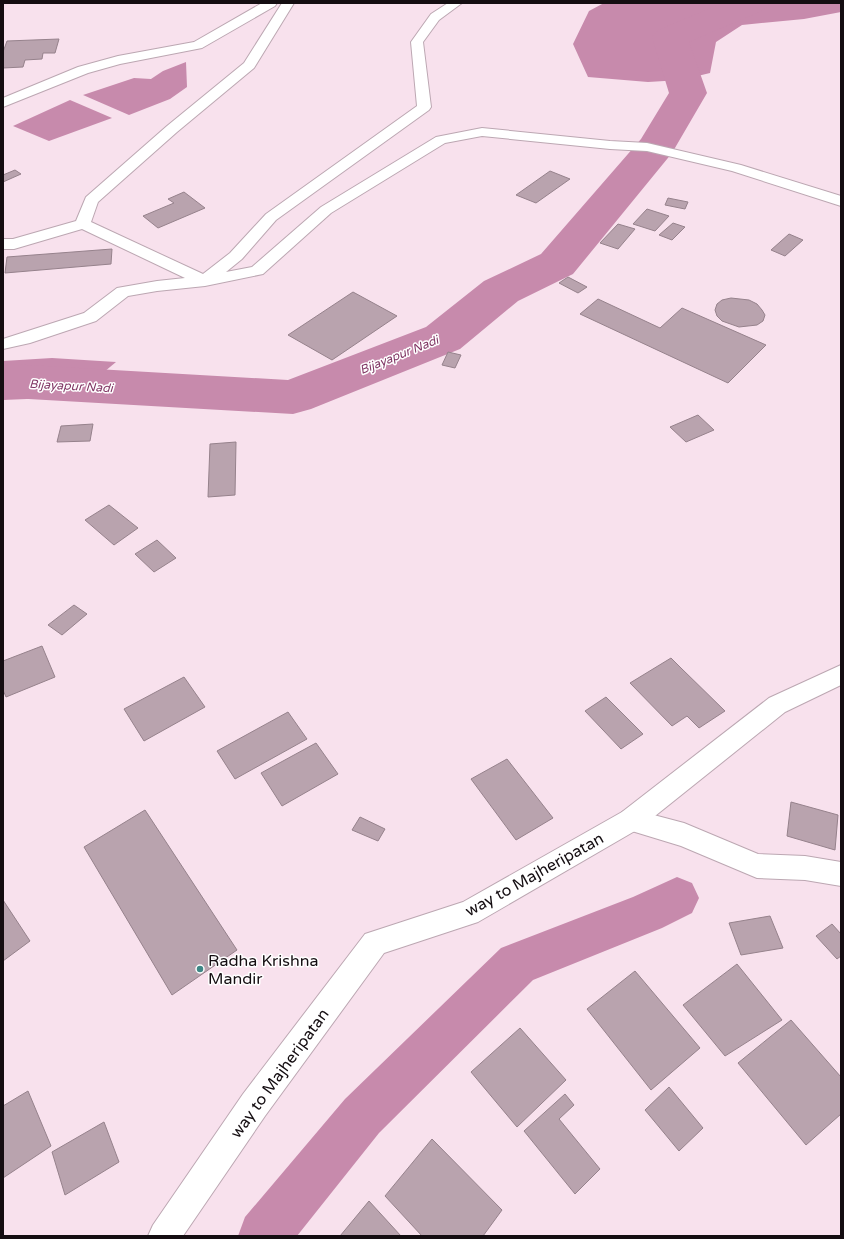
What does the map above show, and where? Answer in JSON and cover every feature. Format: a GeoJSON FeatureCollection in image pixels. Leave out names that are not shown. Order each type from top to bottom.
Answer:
{"type":"FeatureCollection","features":[{"type":"Feature","properties":{"kind":"street"},"geometry":{"type":"LineString","coordinates":[[3,103],[83,70],[118,60],[198,45],[271,3]]}},
{"type":"Feature","properties":{"kind":"street"},"geometry":{"type":"LineString","coordinates":[[83,224],[92,200],[172,129],[249,65],[288,3]]}},
{"type":"Feature","properties":{"kind":"street"},"geometry":{"type":"LineString","coordinates":[[205,281],[236,256],[271,217],[424,107],[417,42],[435,17],[456,3]]}},
{"type":"Feature","properties":{"kind":"street"},"geometry":{"type":"LineString","coordinates":[[3,344],[24,339],[90,317],[123,292],[158,286],[205,281],[257,271],[326,210],[441,140],[482,132],[610,145],[647,147],[663,150],[736,168],[841,201]]}},
{"type":"Feature","properties":{"kind":"street"},"geometry":{"type":"LineString","coordinates":[[3,244],[14,244],[83,224],[205,281]]}},
{"type":"Feature","properties":{"kind":"street","name":"way to Majheripatan"},"geometry":{"type":"LineString","coordinates":[[164,1236],[254,1105],[375,943],[469,913],[631,820],[777,705],[841,674]]}},
{"type":"Feature","properties":{"kind":"street"},"geometry":{"type":"LineString","coordinates":[[631,820],[684,835],[758,866],[805,868],[841,874]]}},
{"type":"Feature","properties":{"kind":"water"},"geometry":{"type":"Polygon","coordinates":[[[604,3],[841,3],[841,12],[804,19],[742,25],[716,42],[710,73],[681,80],[648,82],[588,77],[573,44],[589,11],[604,3]]]}},
{"type":"Feature","properties":{"kind":"water"},"geometry":{"type":"Polygon","coordinates":[[[186,62],[187,87],[170,99],[129,115],[83,95],[134,78],[151,79],[163,71],[186,62]]]}},
{"type":"Feature","properties":{"kind":"water"},"geometry":{"type":"Polygon","coordinates":[[[70,100],[112,118],[49,141],[13,126],[70,100]]]}},
{"type":"Feature","properties":{"kind":"water"},"geometry":{"type":"Polygon","coordinates":[[[52,358],[116,362],[74,397],[3,400],[3,361],[52,358]]]}},
{"type":"Feature","properties":{"kind":"building"},"geometry":{"type":"Polygon","coordinates":[[[59,39],[55,53],[43,53],[42,59],[25,60],[23,67],[3,68],[3,52],[7,41],[59,39]]]}},
{"type":"Feature","properties":{"kind":"building"},"geometry":{"type":"Polygon","coordinates":[[[15,170],[21,174],[3,182],[3,175],[15,170]]]}},
{"type":"Feature","properties":{"kind":"building"},"geometry":{"type":"Polygon","coordinates":[[[550,171],[570,179],[536,203],[516,195],[550,171]]]}},
{"type":"Feature","properties":{"kind":"building"},"geometry":{"type":"Polygon","coordinates":[[[184,192],[205,208],[158,228],[143,216],[174,203],[168,199],[184,192]]]}},
{"type":"Feature","properties":{"kind":"building"},"geometry":{"type":"Polygon","coordinates":[[[668,198],[688,202],[685,209],[665,205],[668,198]]]}},
{"type":"Feature","properties":{"kind":"building"},"geometry":{"type":"Polygon","coordinates":[[[647,209],[669,216],[655,231],[633,224],[647,209]]]}},
{"type":"Feature","properties":{"kind":"building"},"geometry":{"type":"Polygon","coordinates":[[[673,223],[685,227],[672,240],[659,235],[673,223]]]}},
{"type":"Feature","properties":{"kind":"building"},"geometry":{"type":"Polygon","coordinates":[[[618,224],[635,229],[618,249],[600,243],[618,224]]]}},
{"type":"Feature","properties":{"kind":"building"},"geometry":{"type":"Polygon","coordinates":[[[789,234],[803,240],[785,256],[771,250],[789,234]]]}},
{"type":"Feature","properties":{"kind":"building"},"geometry":{"type":"Polygon","coordinates":[[[112,249],[111,264],[5,273],[7,257],[112,249]]]}},
{"type":"Feature","properties":{"kind":"building"},"geometry":{"type":"Polygon","coordinates":[[[568,277],[587,287],[578,293],[559,283],[568,277]]]}},
{"type":"Feature","properties":{"kind":"building"},"geometry":{"type":"Polygon","coordinates":[[[353,292],[397,316],[332,360],[288,335],[353,292]]]}},
{"type":"Feature","properties":{"kind":"building"},"geometry":{"type":"Polygon","coordinates":[[[731,298],[749,300],[757,304],[765,315],[763,321],[757,325],[739,327],[722,321],[717,316],[715,310],[717,304],[722,300],[731,298]]]}},
{"type":"Feature","properties":{"kind":"building"},"geometry":{"type":"Polygon","coordinates":[[[598,299],[660,328],[682,308],[766,345],[728,383],[580,314],[598,299]]]}},
{"type":"Feature","properties":{"kind":"building"},"geometry":{"type":"Polygon","coordinates":[[[448,352],[461,355],[455,368],[442,365],[448,352]]]}},
{"type":"Feature","properties":{"kind":"building"},"geometry":{"type":"Polygon","coordinates":[[[698,415],[714,430],[686,442],[670,427],[698,415]]]}},
{"type":"Feature","properties":{"kind":"building"},"geometry":{"type":"Polygon","coordinates":[[[93,424],[90,441],[57,442],[61,426],[93,424]]]}},
{"type":"Feature","properties":{"kind":"building"},"geometry":{"type":"Polygon","coordinates":[[[236,442],[235,495],[208,497],[210,444],[236,442]]]}},
{"type":"Feature","properties":{"kind":"building"},"geometry":{"type":"Polygon","coordinates":[[[109,505],[138,528],[114,545],[85,520],[109,505]]]}},
{"type":"Feature","properties":{"kind":"building"},"geometry":{"type":"Polygon","coordinates":[[[157,540],[176,558],[154,572],[135,554],[157,540]]]}},
{"type":"Feature","properties":{"kind":"building"},"geometry":{"type":"Polygon","coordinates":[[[74,605],[87,614],[62,635],[48,625],[74,605]]]}},
{"type":"Feature","properties":{"kind":"building"},"geometry":{"type":"Polygon","coordinates":[[[42,646],[55,677],[6,697],[3,690],[3,661],[42,646]]]}},
{"type":"Feature","properties":{"kind":"building"},"geometry":{"type":"Polygon","coordinates":[[[671,658],[725,711],[699,728],[687,716],[672,726],[630,683],[671,658]]]}},
{"type":"Feature","properties":{"kind":"building"},"geometry":{"type":"Polygon","coordinates":[[[184,677],[205,707],[144,741],[124,709],[184,677]]]}},
{"type":"Feature","properties":{"kind":"building"},"geometry":{"type":"Polygon","coordinates":[[[606,697],[643,734],[621,749],[585,711],[606,697]]]}},
{"type":"Feature","properties":{"kind":"building"},"geometry":{"type":"Polygon","coordinates":[[[288,712],[307,739],[235,779],[217,751],[288,712]]]}},
{"type":"Feature","properties":{"kind":"building"},"geometry":{"type":"Polygon","coordinates":[[[316,743],[338,774],[282,806],[261,773],[316,743]]]}},
{"type":"Feature","properties":{"kind":"building"},"geometry":{"type":"Polygon","coordinates":[[[507,759],[553,818],[516,840],[471,779],[507,759]]]}},
{"type":"Feature","properties":{"kind":"building"},"geometry":{"type":"Polygon","coordinates":[[[791,802],[838,815],[835,850],[787,836],[791,802]]]}},
{"type":"Feature","properties":{"kind":"building"},"geometry":{"type":"Polygon","coordinates":[[[145,810],[237,950],[172,995],[84,847],[145,810]]]}},
{"type":"Feature","properties":{"kind":"building"},"geometry":{"type":"Polygon","coordinates":[[[360,817],[385,829],[378,841],[352,830],[360,817]]]}},
{"type":"Feature","properties":{"kind":"building"},"geometry":{"type":"Polygon","coordinates":[[[3,900],[30,941],[3,961],[3,900]]]}},
{"type":"Feature","properties":{"kind":"building"},"geometry":{"type":"Polygon","coordinates":[[[770,916],[783,948],[741,955],[729,923],[770,916]]]}},
{"type":"Feature","properties":{"kind":"building"},"geometry":{"type":"Polygon","coordinates":[[[832,924],[841,934],[841,956],[837,959],[816,936],[832,924]]]}},
{"type":"Feature","properties":{"kind":"building"},"geometry":{"type":"Polygon","coordinates":[[[737,964],[782,1020],[725,1056],[683,1005],[737,964]]]}},
{"type":"Feature","properties":{"kind":"building"},"geometry":{"type":"Polygon","coordinates":[[[635,971],[700,1048],[651,1090],[587,1009],[635,971]]]}},
{"type":"Feature","properties":{"kind":"building"},"geometry":{"type":"Polygon","coordinates":[[[791,1020],[841,1077],[841,1114],[806,1145],[738,1063],[791,1020]]]}},
{"type":"Feature","properties":{"kind":"building"},"geometry":{"type":"Polygon","coordinates":[[[520,1028],[566,1080],[517,1127],[471,1072],[520,1028]]]}},
{"type":"Feature","properties":{"kind":"building"},"geometry":{"type":"Polygon","coordinates":[[[669,1087],[703,1128],[679,1151],[645,1110],[669,1087]]]}},
{"type":"Feature","properties":{"kind":"building"},"geometry":{"type":"Polygon","coordinates":[[[28,1091],[51,1146],[3,1178],[3,1106],[28,1091]]]}},
{"type":"Feature","properties":{"kind":"building"},"geometry":{"type":"Polygon","coordinates":[[[565,1094],[574,1105],[559,1119],[600,1169],[575,1194],[524,1131],[565,1094]]]}},
{"type":"Feature","properties":{"kind":"building"},"geometry":{"type":"Polygon","coordinates":[[[104,1122],[119,1162],[65,1195],[52,1152],[104,1122]]]}},
{"type":"Feature","properties":{"kind":"building"},"geometry":{"type":"Polygon","coordinates":[[[432,1139],[502,1210],[483,1236],[422,1236],[385,1196],[432,1139]]]}},
{"type":"Feature","properties":{"kind":"building"},"geometry":{"type":"Polygon","coordinates":[[[369,1201],[401,1236],[340,1236],[369,1201]]]}},
{"type":"Feature","properties":{"kind":"waterway","name":"Bijayapur Nadi"},"geometry":{"type":"LineString","coordinates":[[3,383],[10,381],[293,397],[443,338],[501,291],[557,264],[658,145],[688,93],[670,37],[752,3]]}},
{"type":"Feature","properties":{"kind":"waterway"},"geometry":{"type":"LineString","coordinates":[[264,1236],[362,1116],[517,964],[646,913],[677,898]]}},
{"type":"Feature","properties":{"kind":"place","name":"Radha Krishna Mandir"},"geometry":{"type":"Point","coordinates":[200,969]}}]}
